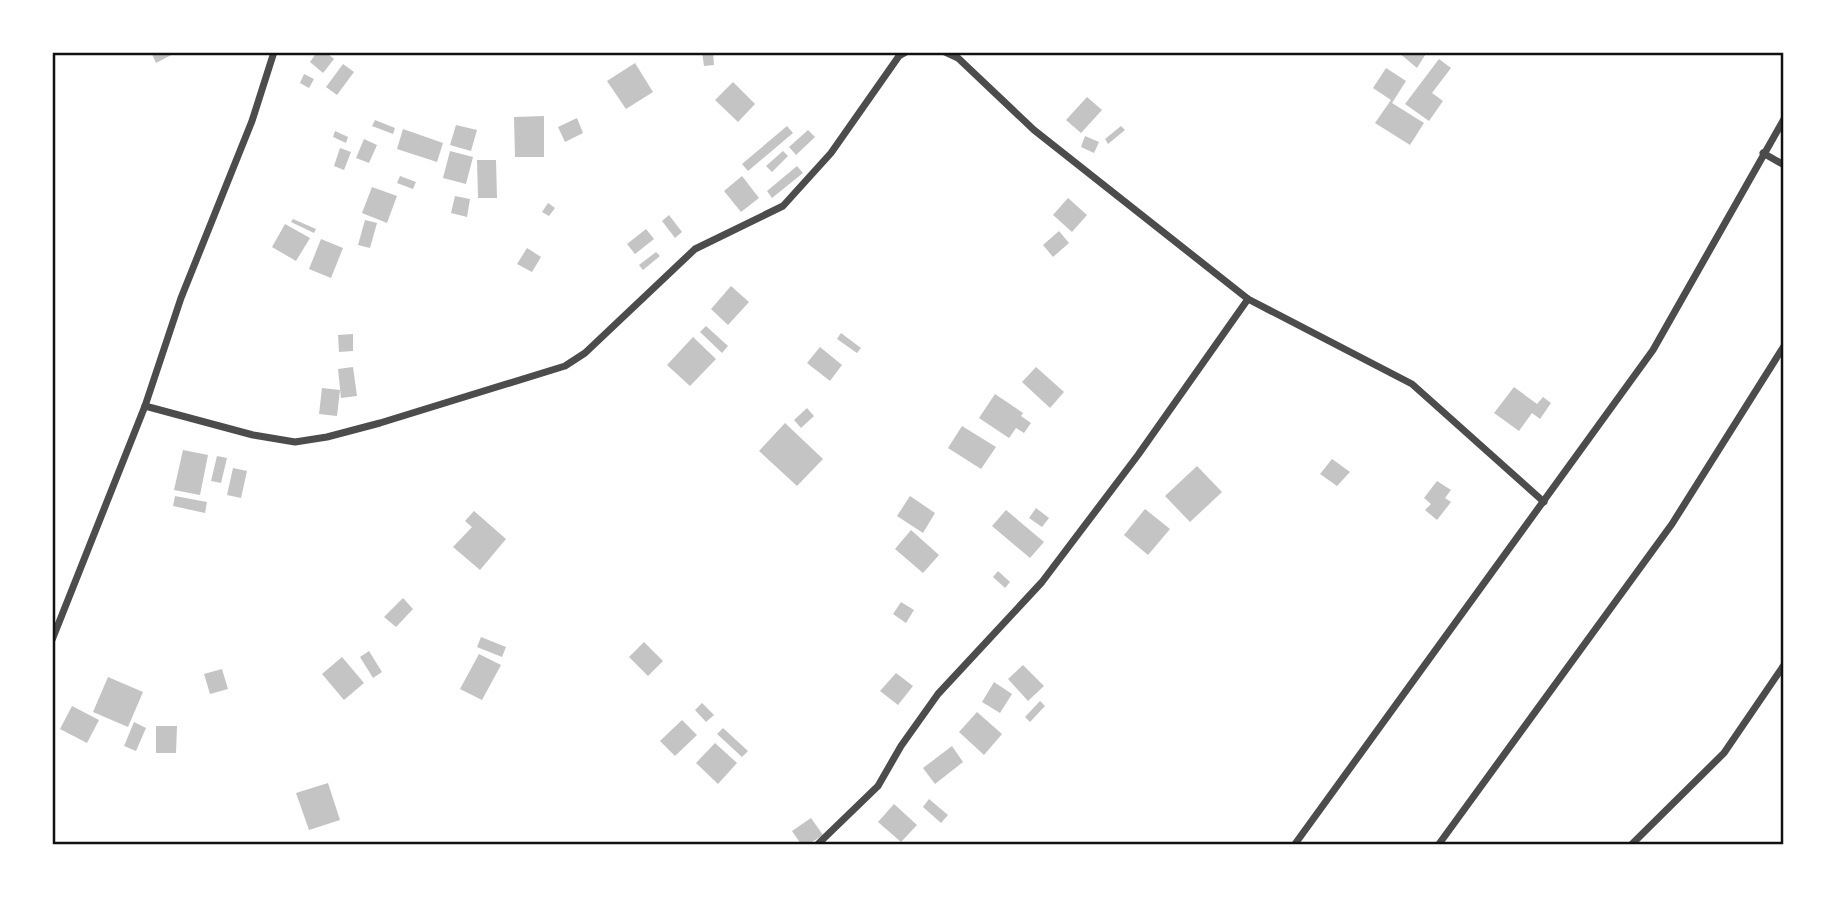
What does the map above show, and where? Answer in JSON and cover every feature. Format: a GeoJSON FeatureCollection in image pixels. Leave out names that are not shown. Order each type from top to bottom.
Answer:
{"type":"FeatureCollection","features":[{"type":"Feature","properties":{"kind":"street"},"geometry":{"type":"LineString","coordinates":[[52,640],[145,405],[181,298],[252,121],[274,52]]}},
{"type":"Feature","properties":{"kind":"street"},"geometry":{"type":"LineString","coordinates":[[145,405],[253,435],[295,442],[327,438],[380,424],[565,366],[584,353],[695,249],[783,206],[831,153],[899,57],[906,52]]}},
{"type":"Feature","properties":{"kind":"street"},"geometry":{"type":"LineString","coordinates":[[945,52],[958,58],[1034,130],[1248,299],[1412,384],[1544,502]]}},
{"type":"Feature","properties":{"kind":"street"},"geometry":{"type":"LineString","coordinates":[[1295,845],[1653,350],[1783,119]]}},
{"type":"Feature","properties":{"kind":"street"},"geometry":{"type":"LineString","coordinates":[[1763,153],[1783,165]]}},
{"type":"Feature","properties":{"kind":"street"},"geometry":{"type":"LineString","coordinates":[[818,845],[878,786],[901,746],[938,694],[1042,582],[1138,455],[1248,299]]}},
{"type":"Feature","properties":{"kind":"street"},"geometry":{"type":"LineString","coordinates":[[1439,845],[1672,524],[1783,346]]}},
{"type":"Feature","properties":{"kind":"street"},"geometry":{"type":"LineString","coordinates":[[1632,845],[1724,753],[1783,666]]}},
{"type":"Feature","properties":{"kind":"building"},"geometry":{"type":"Polygon","coordinates":[[[151,52],[177,52],[156,63],[151,52]]]}},
{"type":"Feature","properties":{"kind":"building"},"geometry":{"type":"Polygon","coordinates":[[[317,52],[326,52],[334,59],[323,73],[310,62],[317,52]]]}},
{"type":"Feature","properties":{"kind":"building"},"geometry":{"type":"Polygon","coordinates":[[[702,52],[713,52],[714,65],[704,66],[702,52]]]}},
{"type":"Feature","properties":{"kind":"building"},"geometry":{"type":"Polygon","coordinates":[[[1398,52],[1427,52],[1417,68],[1398,52]]]}},
{"type":"Feature","properties":{"kind":"building"},"geometry":{"type":"Polygon","coordinates":[[[1439,59],[1451,68],[1432,93],[1443,101],[1429,121],[1405,104],[1439,59]]]}},
{"type":"Feature","properties":{"kind":"building"},"geometry":{"type":"Polygon","coordinates":[[[635,63],[653,92],[626,109],[607,81],[635,63]]]}},
{"type":"Feature","properties":{"kind":"building"},"geometry":{"type":"Polygon","coordinates":[[[343,64],[354,72],[337,95],[326,87],[343,64]]]}},
{"type":"Feature","properties":{"kind":"building"},"geometry":{"type":"Polygon","coordinates":[[[1386,68],[1406,81],[1392,103],[1424,123],[1410,145],[1375,123],[1391,100],[1373,88],[1386,68]]]}},
{"type":"Feature","properties":{"kind":"building"},"geometry":{"type":"Polygon","coordinates":[[[304,74],[314,79],[309,88],[300,83],[304,74]]]}},
{"type":"Feature","properties":{"kind":"building"},"geometry":{"type":"Polygon","coordinates":[[[733,82],[755,104],[738,122],[715,100],[733,82]]]}},
{"type":"Feature","properties":{"kind":"building"},"geometry":{"type":"Polygon","coordinates":[[[1087,97],[1102,110],[1081,133],[1066,120],[1087,97]]]}},
{"type":"Feature","properties":{"kind":"building"},"geometry":{"type":"Polygon","coordinates":[[[544,116],[544,157],[515,157],[514,117],[544,116]]]}},
{"type":"Feature","properties":{"kind":"building"},"geometry":{"type":"Polygon","coordinates":[[[577,118],[583,133],[565,142],[558,127],[577,118]]]}},
{"type":"Feature","properties":{"kind":"building"},"geometry":{"type":"Polygon","coordinates":[[[375,120],[395,128],[393,134],[372,126],[375,120]]]}},
{"type":"Feature","properties":{"kind":"building"},"geometry":{"type":"Polygon","coordinates":[[[456,125],[477,130],[471,151],[450,145],[456,125]]]}},
{"type":"Feature","properties":{"kind":"building"},"geometry":{"type":"Polygon","coordinates":[[[787,126],[793,133],[748,171],[742,164],[787,126]]]}},
{"type":"Feature","properties":{"kind":"building"},"geometry":{"type":"Polygon","coordinates":[[[1121,126],[1125,130],[1108,144],[1105,139],[1121,126]]]}},
{"type":"Feature","properties":{"kind":"building"},"geometry":{"type":"Polygon","coordinates":[[[403,129],[443,143],[437,162],[397,149],[403,129]]]}},
{"type":"Feature","properties":{"kind":"building"},"geometry":{"type":"Polygon","coordinates":[[[808,130],[815,137],[796,155],[789,147],[808,130]]]}},
{"type":"Feature","properties":{"kind":"building"},"geometry":{"type":"Polygon","coordinates":[[[335,131],[348,137],[346,143],[333,137],[335,131]]]}},
{"type":"Feature","properties":{"kind":"building"},"geometry":{"type":"Polygon","coordinates":[[[1085,136],[1099,142],[1094,153],[1081,147],[1085,136]]]}},
{"type":"Feature","properties":{"kind":"building"},"geometry":{"type":"Polygon","coordinates":[[[364,139],[377,145],[369,163],[356,158],[364,139]]]}},
{"type":"Feature","properties":{"kind":"building"},"geometry":{"type":"Polygon","coordinates":[[[340,148],[351,152],[344,170],[334,166],[340,148]]]}},
{"type":"Feature","properties":{"kind":"building"},"geometry":{"type":"Polygon","coordinates":[[[450,151],[473,157],[466,184],[443,178],[450,151]]]}},
{"type":"Feature","properties":{"kind":"building"},"geometry":{"type":"Polygon","coordinates":[[[783,151],[788,156],[772,172],[766,166],[783,151]]]}},
{"type":"Feature","properties":{"kind":"building"},"geometry":{"type":"Polygon","coordinates":[[[477,160],[496,160],[497,198],[478,198],[477,160]]]}},
{"type":"Feature","properties":{"kind":"building"},"geometry":{"type":"Polygon","coordinates":[[[797,166],[803,173],[772,198],[767,191],[797,166]]]}},
{"type":"Feature","properties":{"kind":"building"},"geometry":{"type":"Polygon","coordinates":[[[400,176],[416,182],[413,189],[397,183],[400,176]]]}},
{"type":"Feature","properties":{"kind":"building"},"geometry":{"type":"Polygon","coordinates":[[[742,176],[759,198],[741,212],[724,191],[742,176]]]}},
{"type":"Feature","properties":{"kind":"building"},"geometry":{"type":"Polygon","coordinates":[[[372,187],[397,196],[387,223],[362,213],[372,187]]]}},
{"type":"Feature","properties":{"kind":"building"},"geometry":{"type":"Polygon","coordinates":[[[455,196],[470,199],[467,217],[451,213],[455,196]]]}},
{"type":"Feature","properties":{"kind":"building"},"geometry":{"type":"Polygon","coordinates":[[[1068,198],[1087,215],[1072,232],[1053,215],[1068,198]]]}},
{"type":"Feature","properties":{"kind":"building"},"geometry":{"type":"Polygon","coordinates":[[[548,203],[555,208],[549,216],[542,212],[548,203]]]}},
{"type":"Feature","properties":{"kind":"building"},"geometry":{"type":"Polygon","coordinates":[[[669,215],[682,232],[675,238],[662,221],[669,215]]]}},
{"type":"Feature","properties":{"kind":"building"},"geometry":{"type":"Polygon","coordinates":[[[293,219],[316,229],[314,233],[291,222],[293,219]]]}},
{"type":"Feature","properties":{"kind":"building"},"geometry":{"type":"Polygon","coordinates":[[[365,220],[377,223],[370,248],[358,245],[365,220]]]}},
{"type":"Feature","properties":{"kind":"building"},"geometry":{"type":"Polygon","coordinates":[[[285,224],[310,238],[296,261],[272,247],[285,224]]]}},
{"type":"Feature","properties":{"kind":"building"},"geometry":{"type":"Polygon","coordinates":[[[646,229],[654,239],[635,254],[627,244],[646,229]]]}},
{"type":"Feature","properties":{"kind":"building"},"geometry":{"type":"Polygon","coordinates":[[[1059,231],[1069,243],[1053,257],[1043,245],[1059,231]]]}},
{"type":"Feature","properties":{"kind":"building"},"geometry":{"type":"Polygon","coordinates":[[[321,239],[343,248],[331,278],[309,269],[321,239]]]}},
{"type":"Feature","properties":{"kind":"building"},"geometry":{"type":"Polygon","coordinates":[[[527,248],[541,257],[532,272],[517,264],[527,248]]]}},
{"type":"Feature","properties":{"kind":"building"},"geometry":{"type":"Polygon","coordinates":[[[656,252],[660,256],[643,270],[639,265],[656,252]]]}},
{"type":"Feature","properties":{"kind":"building"},"geometry":{"type":"Polygon","coordinates":[[[731,286],[749,302],[728,325],[711,309],[731,286]]]}},
{"type":"Feature","properties":{"kind":"building"},"geometry":{"type":"Polygon","coordinates":[[[706,326],[728,346],[722,353],[700,332],[706,326]]]}},
{"type":"Feature","properties":{"kind":"building"},"geometry":{"type":"Polygon","coordinates":[[[841,333],[861,348],[857,353],[837,339],[841,333]]]}},
{"type":"Feature","properties":{"kind":"building"},"geometry":{"type":"Polygon","coordinates":[[[353,334],[353,351],[339,352],[338,335],[353,334]]]}},
{"type":"Feature","properties":{"kind":"building"},"geometry":{"type":"Polygon","coordinates":[[[693,337],[716,359],[690,386],[667,365],[693,337]]]}},
{"type":"Feature","properties":{"kind":"building"},"geometry":{"type":"Polygon","coordinates":[[[820,347],[842,365],[830,381],[807,363],[820,347]]]}},
{"type":"Feature","properties":{"kind":"building"},"geometry":{"type":"Polygon","coordinates":[[[353,367],[357,396],[341,398],[338,369],[353,367]]]}},
{"type":"Feature","properties":{"kind":"building"},"geometry":{"type":"Polygon","coordinates":[[[1036,367],[1064,392],[1050,408],[1022,382],[1036,367]]]}},
{"type":"Feature","properties":{"kind":"building"},"geometry":{"type":"Polygon","coordinates":[[[1514,387],[1537,404],[1543,397],[1551,403],[1540,419],[1532,413],[1519,431],[1494,413],[1514,387]]]}},
{"type":"Feature","properties":{"kind":"building"},"geometry":{"type":"Polygon","coordinates":[[[322,388],[340,390],[337,416],[319,414],[322,388]]]}},
{"type":"Feature","properties":{"kind":"building"},"geometry":{"type":"Polygon","coordinates":[[[995,394],[1023,413],[1021,416],[1031,423],[1024,433],[1016,428],[1009,438],[979,418],[995,394]]]}},
{"type":"Feature","properties":{"kind":"building"},"geometry":{"type":"Polygon","coordinates":[[[807,408],[814,416],[801,428],[794,420],[807,408]]]}},
{"type":"Feature","properties":{"kind":"building"},"geometry":{"type":"Polygon","coordinates":[[[785,423],[823,459],[797,486],[759,451],[785,423]]]}},
{"type":"Feature","properties":{"kind":"building"},"geometry":{"type":"Polygon","coordinates":[[[962,426],[996,447],[981,469],[948,448],[962,426]]]}},
{"type":"Feature","properties":{"kind":"building"},"geometry":{"type":"Polygon","coordinates":[[[183,450],[208,455],[200,495],[174,490],[183,450]]]}},
{"type":"Feature","properties":{"kind":"building"},"geometry":{"type":"Polygon","coordinates":[[[217,456],[227,458],[221,483],[211,481],[217,456]]]}},
{"type":"Feature","properties":{"kind":"building"},"geometry":{"type":"Polygon","coordinates":[[[1332,459],[1350,472],[1337,486],[1320,474],[1332,459]]]}},
{"type":"Feature","properties":{"kind":"building"},"geometry":{"type":"Polygon","coordinates":[[[1197,466],[1222,492],[1190,522],[1165,496],[1197,466]]]}},
{"type":"Feature","properties":{"kind":"building"},"geometry":{"type":"Polygon","coordinates":[[[233,468],[247,471],[241,498],[227,495],[233,468]]]}},
{"type":"Feature","properties":{"kind":"building"},"geometry":{"type":"Polygon","coordinates":[[[1437,481],[1451,490],[1445,498],[1451,502],[1437,520],[1425,510],[1431,504],[1424,498],[1437,481]]]}},
{"type":"Feature","properties":{"kind":"building"},"geometry":{"type":"Polygon","coordinates":[[[175,496],[207,502],[205,513],[173,506],[175,496]]]}},
{"type":"Feature","properties":{"kind":"building"},"geometry":{"type":"Polygon","coordinates":[[[910,496],[935,513],[923,533],[897,516],[910,496]]]}},
{"type":"Feature","properties":{"kind":"building"},"geometry":{"type":"Polygon","coordinates":[[[1036,508],[1049,518],[1042,527],[1029,518],[1036,508]]]}},
{"type":"Feature","properties":{"kind":"building"},"geometry":{"type":"Polygon","coordinates":[[[1145,509],[1170,529],[1148,555],[1124,535],[1145,509]]]}},
{"type":"Feature","properties":{"kind":"building"},"geometry":{"type":"Polygon","coordinates":[[[1006,510],[1044,542],[1030,558],[992,526],[1006,510]]]}},
{"type":"Feature","properties":{"kind":"building"},"geometry":{"type":"Polygon","coordinates":[[[474,511],[506,539],[480,570],[453,547],[472,527],[465,521],[474,511]]]}},
{"type":"Feature","properties":{"kind":"building"},"geometry":{"type":"Polygon","coordinates":[[[911,530],[939,555],[923,573],[895,549],[911,530]]]}},
{"type":"Feature","properties":{"kind":"building"},"geometry":{"type":"Polygon","coordinates":[[[998,571],[1010,582],[1005,588],[993,577],[998,571]]]}},
{"type":"Feature","properties":{"kind":"building"},"geometry":{"type":"Polygon","coordinates":[[[403,598],[413,609],[396,627],[384,617],[403,598]]]}},
{"type":"Feature","properties":{"kind":"building"},"geometry":{"type":"Polygon","coordinates":[[[901,602],[914,610],[906,623],[893,614],[901,602]]]}},
{"type":"Feature","properties":{"kind":"building"},"geometry":{"type":"Polygon","coordinates":[[[481,637],[506,647],[502,657],[477,647],[481,637]]]}},
{"type":"Feature","properties":{"kind":"building"},"geometry":{"type":"Polygon","coordinates":[[[644,642],[663,661],[648,676],[629,657],[644,642]]]}},
{"type":"Feature","properties":{"kind":"building"},"geometry":{"type":"Polygon","coordinates":[[[369,651],[382,672],[373,678],[360,657],[369,651]]]}},
{"type":"Feature","properties":{"kind":"building"},"geometry":{"type":"Polygon","coordinates":[[[479,654],[501,665],[482,700],[460,689],[479,654]]]}},
{"type":"Feature","properties":{"kind":"building"},"geometry":{"type":"Polygon","coordinates":[[[342,657],[364,683],[344,700],[322,674],[342,657]]]}},
{"type":"Feature","properties":{"kind":"building"},"geometry":{"type":"Polygon","coordinates":[[[1023,665],[1044,686],[1028,701],[1008,679],[1023,665]]]}},
{"type":"Feature","properties":{"kind":"building"},"geometry":{"type":"Polygon","coordinates":[[[222,669],[228,689],[210,694],[204,674],[222,669]]]}},
{"type":"Feature","properties":{"kind":"building"},"geometry":{"type":"Polygon","coordinates":[[[896,673],[913,686],[898,705],[880,691],[896,673]]]}},
{"type":"Feature","properties":{"kind":"building"},"geometry":{"type":"Polygon","coordinates":[[[108,677],[143,692],[128,727],[93,712],[108,677]]]}},
{"type":"Feature","properties":{"kind":"building"},"geometry":{"type":"Polygon","coordinates":[[[994,682],[1012,694],[1000,713],[982,702],[994,682]]]}},
{"type":"Feature","properties":{"kind":"building"},"geometry":{"type":"Polygon","coordinates":[[[1040,701],[1045,706],[1030,722],[1025,717],[1040,701]]]}},
{"type":"Feature","properties":{"kind":"building"},"geometry":{"type":"Polygon","coordinates":[[[702,703],[714,715],[706,722],[695,710],[702,703]]]}},
{"type":"Feature","properties":{"kind":"building"},"geometry":{"type":"Polygon","coordinates":[[[72,706],[99,720],[87,743],[60,729],[72,706]]]}},
{"type":"Feature","properties":{"kind":"building"},"geometry":{"type":"Polygon","coordinates":[[[977,712],[1002,734],[984,755],[959,732],[977,712]]]}},
{"type":"Feature","properties":{"kind":"building"},"geometry":{"type":"Polygon","coordinates":[[[682,720],[697,735],[675,756],[660,741],[682,720]]]}},
{"type":"Feature","properties":{"kind":"building"},"geometry":{"type":"Polygon","coordinates":[[[134,722],[146,728],[136,751],[124,746],[134,722]]]}},
{"type":"Feature","properties":{"kind":"building"},"geometry":{"type":"Polygon","coordinates":[[[156,726],[177,726],[176,753],[156,753],[156,726]]]}},
{"type":"Feature","properties":{"kind":"building"},"geometry":{"type":"Polygon","coordinates":[[[723,728],[748,751],[742,757],[717,734],[723,728]]]}},
{"type":"Feature","properties":{"kind":"building"},"geometry":{"type":"Polygon","coordinates":[[[715,743],[737,763],[718,784],[696,763],[715,743]]]}},
{"type":"Feature","properties":{"kind":"building"},"geometry":{"type":"Polygon","coordinates":[[[952,746],[963,762],[935,784],[923,768],[952,746]]]}},
{"type":"Feature","properties":{"kind":"building"},"geometry":{"type":"Polygon","coordinates":[[[328,783],[340,820],[309,830],[296,793],[328,783]]]}},
{"type":"Feature","properties":{"kind":"building"},"geometry":{"type":"Polygon","coordinates":[[[929,799],[948,815],[941,823],[923,807],[929,799]]]}},
{"type":"Feature","properties":{"kind":"building"},"geometry":{"type":"Polygon","coordinates":[[[894,804],[917,825],[901,842],[878,822],[894,804]]]}},
{"type":"Feature","properties":{"kind":"building"},"geometry":{"type":"Polygon","coordinates":[[[811,818],[823,835],[809,844],[801,844],[792,831],[811,818]]]}}]}
